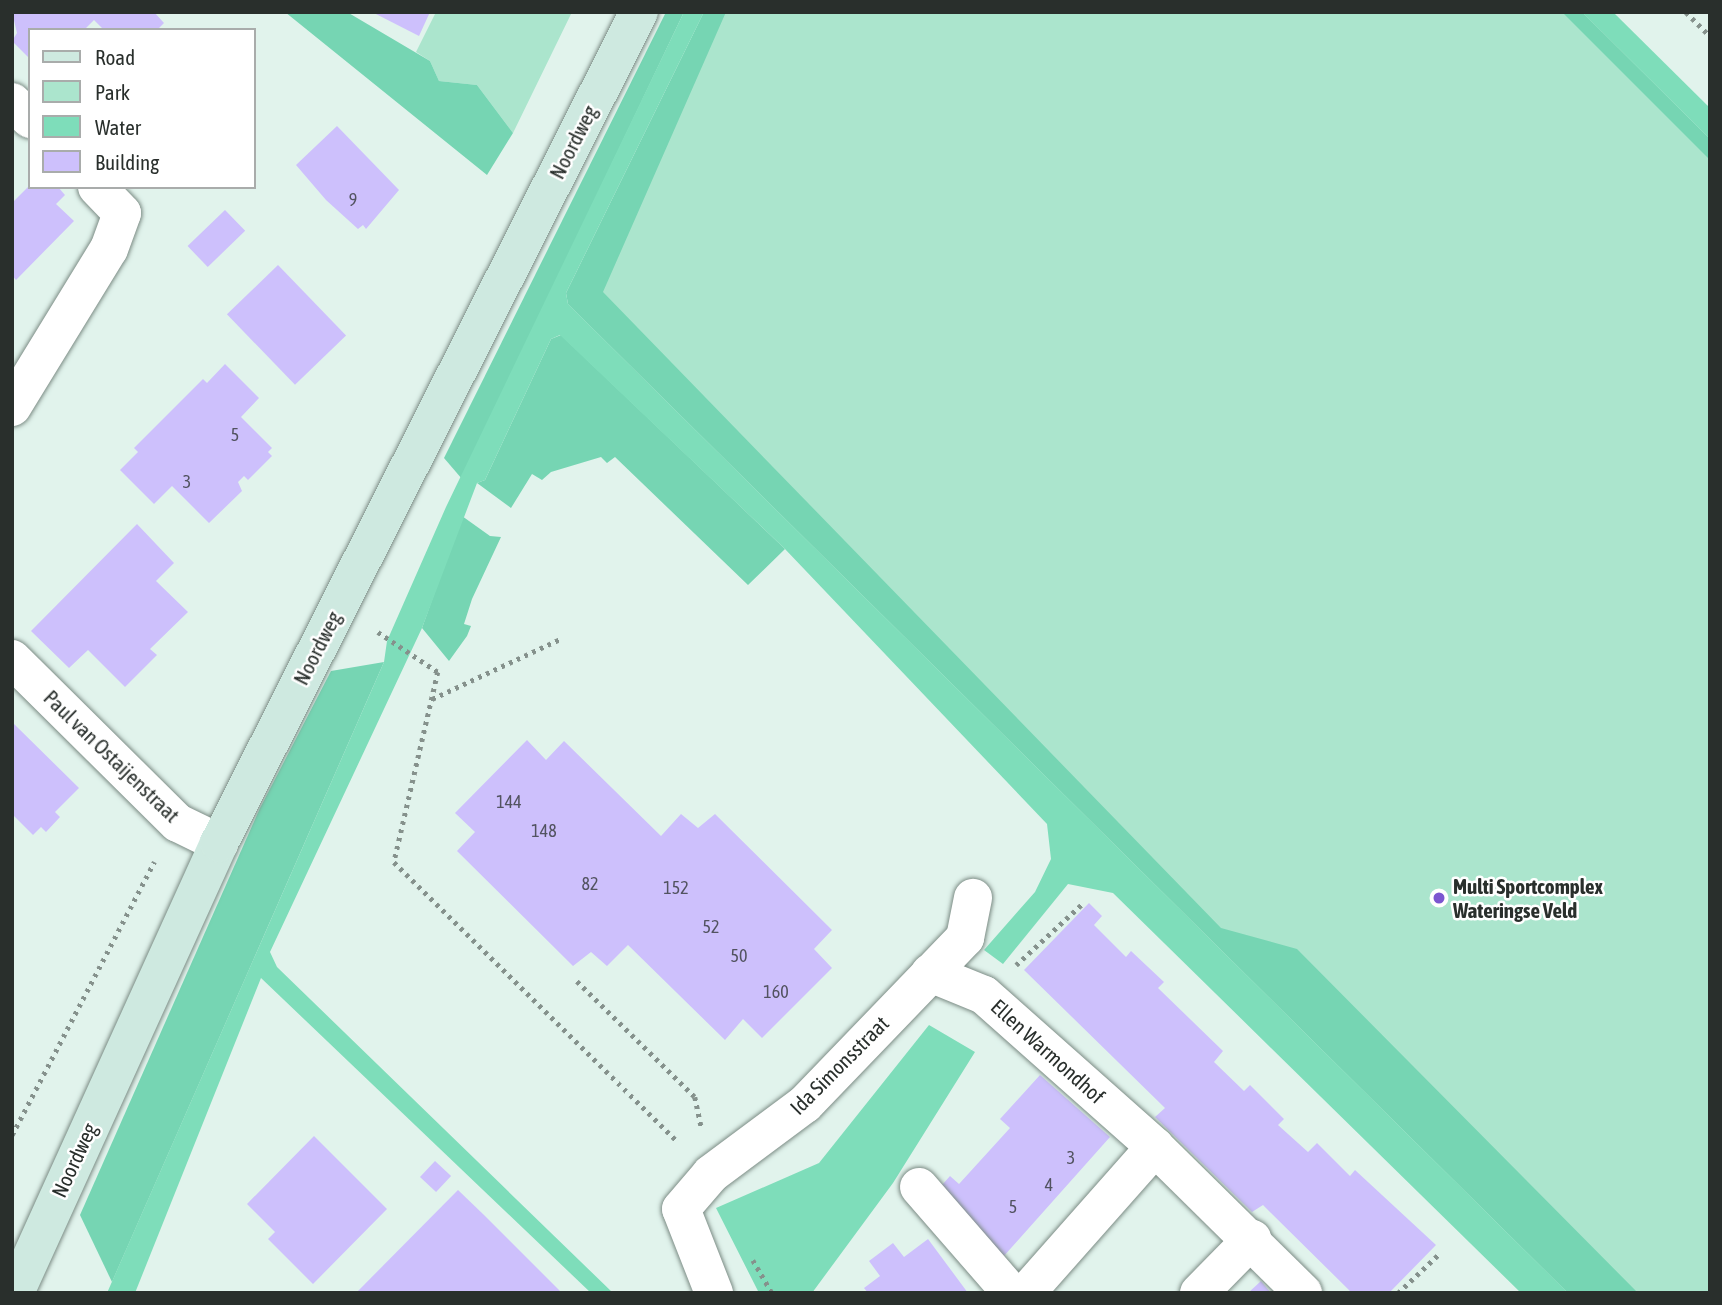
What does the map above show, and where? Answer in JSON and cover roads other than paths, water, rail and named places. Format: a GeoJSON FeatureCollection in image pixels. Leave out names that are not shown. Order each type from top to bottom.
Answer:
{"type":"FeatureCollection","features":[{"type":"Feature","properties":{"kind":"street","name":"Noordweg"},"geometry":{"type":"LineString","coordinates":[[16,1281],[219,842],[639,12]]}},
{"type":"Feature","properties":{"kind":"street"},"geometry":{"type":"LineString","coordinates":[[12,102],[28,117]]}},
{"type":"Feature","properties":{"kind":"street"},"geometry":{"type":"LineString","coordinates":[[12,407],[109,249],[122,213],[99,189]]}},
{"type":"Feature","properties":{"kind":"street","name":"Paul van Ostaijenstraat"},"geometry":{"type":"LineString","coordinates":[[12,659],[178,823],[219,842]]}},
{"type":"Feature","properties":{"kind":"street","name":"Ida Simonsstraat"},"geometry":{"type":"LineString","coordinates":[[714,1293],[681,1209],[711,1174],[805,1104],[965,937],[973,898]]}},
{"type":"Feature","properties":{"kind":"street","name":"Ellen Warmondhof"},"geometry":{"type":"LineString","coordinates":[[930,973],[984,995],[1155,1147],[1252,1239],[1303,1293]]}},
{"type":"Feature","properties":{"kind":"street"},"geometry":{"type":"LineString","coordinates":[[1026,1293],[1155,1147]]}},
{"type":"Feature","properties":{"kind":"street"},"geometry":{"type":"LineString","coordinates":[[919,1187],[1011,1293]]}},
{"type":"Feature","properties":{"kind":"street"},"geometry":{"type":"LineString","coordinates":[[1199,1293],[1252,1239]]}},
{"type":"Feature","properties":{"kind":"water"},"geometry":{"type":"Polygon","coordinates":[[[684,12],[704,12],[566,293],[568,304],[1568,1293],[1521,1293],[1113,893],[1068,884],[1003,964],[984,950],[1035,892],[1051,859],[1047,824],[785,549],[560,335],[551,339],[485,480],[477,483],[422,628],[270,952],[277,967],[613,1293],[591,1293],[261,978],[135,1293],[107,1293],[384,662],[387,641],[446,507],[684,12]]]}},
{"type":"Feature","properties":{"kind":"water"},"geometry":{"type":"Polygon","coordinates":[[[1582,12],[1613,12],[1710,108],[1710,139],[1582,12]]]}},
{"type":"Feature","properties":{"kind":"water"},"geometry":{"type":"Polygon","coordinates":[[[929,1025],[975,1052],[893,1183],[812,1293],[759,1293],[716,1208],[819,1163],[929,1025]]]}},
{"type":"Feature","properties":{"kind":"place","name":"Multi Sportcomplex Wateringse Veld"},"geometry":{"type":"Point","coordinates":[1439,898]}}]}
